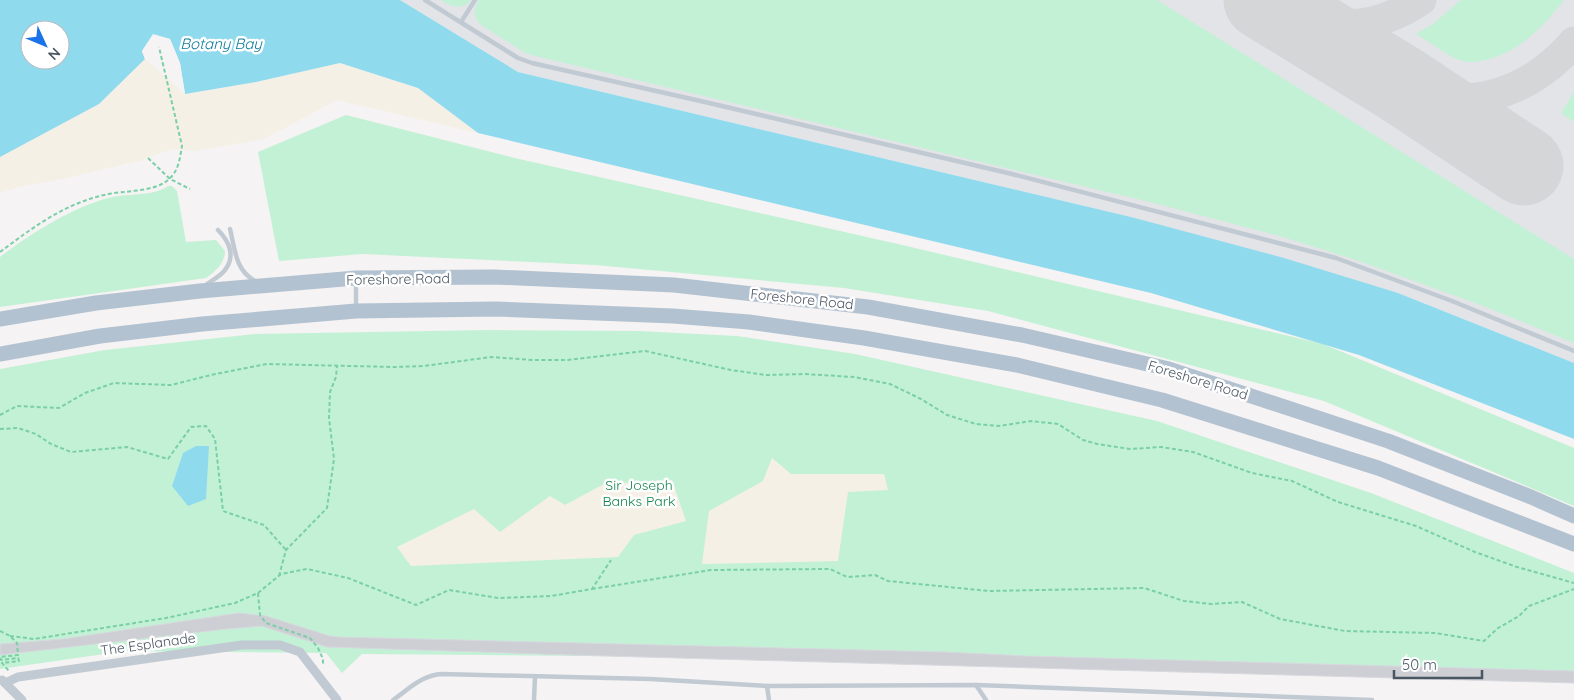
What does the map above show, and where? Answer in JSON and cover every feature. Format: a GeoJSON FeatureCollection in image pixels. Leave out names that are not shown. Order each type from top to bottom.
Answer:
{"type":"FeatureCollection","features":[{"type":"Feature","properties":{"kind":"main road","name":"Foreshore Road"},"geometry":{"type":"LineString","coordinates":[[0,319],[96,303],[200,291],[356,278],[495,278],[674,285],[868,307],[1022,335],[1170,369],[1388,441],[1531,497],[1574,516]]}},
{"type":"Feature","properties":{"kind":"main road","name":"Foreshore Road"},"geometry":{"type":"LineString","coordinates":[[0,354],[100,336],[202,324],[356,311],[496,309],[673,316],[749,322],[864,338],[1017,365],[1162,400],[1378,468],[1574,544]]}},
{"type":"Feature","properties":{"kind":"street","name":"The Esplanade"},"geometry":{"type":"LineString","coordinates":[[22,700],[3,681],[18,677],[242,645],[280,645],[300,652],[321,678]]}},
{"type":"Feature","properties":{"kind":"street"},"geometry":{"type":"LineString","coordinates":[[321,678],[337,700]]}},
{"type":"Feature","properties":{"kind":"lane"},"geometry":{"type":"LineString","coordinates":[[425,0],[518,58],[532,63],[993,170],[1336,258],[1452,301],[1574,351]]}},
{"type":"Feature","properties":{"kind":"lane"},"geometry":{"type":"LineString","coordinates":[[462,22],[475,0]]}},
{"type":"Feature","properties":{"kind":"lane"},"geometry":{"type":"LineString","coordinates":[[230,228],[238,265],[241,270],[248,277],[266,286]]}},
{"type":"Feature","properties":{"kind":"lane"},"geometry":{"type":"LineString","coordinates":[[200,291],[225,271],[229,264],[229,243],[218,230]]}},
{"type":"Feature","properties":{"kind":"lane"},"geometry":{"type":"LineString","coordinates":[[356,278],[356,311]]}},
{"type":"Feature","properties":{"kind":"lane"},"geometry":{"type":"LineString","coordinates":[[393,700],[431,674],[650,679],[767,686],[976,685],[1372,700]]}},
{"type":"Feature","properties":{"kind":"lane"},"geometry":{"type":"LineString","coordinates":[[534,677],[534,700]]}},
{"type":"Feature","properties":{"kind":"lane"},"geometry":{"type":"LineString","coordinates":[[976,685],[986,700]]}},
{"type":"Feature","properties":{"kind":"lane"},"geometry":{"type":"LineString","coordinates":[[767,686],[768,700]]}},
{"type":"Feature","properties":{"kind":"path"},"geometry":{"type":"LineString","coordinates":[[0,252],[52,215],[82,202],[104,194],[153,188],[170,179],[180,162],[182,146],[159,47]]}},
{"type":"Feature","properties":{"kind":"path"},"geometry":{"type":"LineString","coordinates":[[148,158],[170,179],[190,190]]}},
{"type":"Feature","properties":{"kind":"path"},"geometry":{"type":"LineString","coordinates":[[0,415],[17,406],[59,408],[85,393],[114,383],[170,385],[267,364],[408,366],[491,357],[568,360],[645,352],[730,370],[766,375],[804,374],[854,377],[890,384],[921,399],[947,415],[976,424],[999,426],[1031,421],[1058,424],[1083,440],[1097,444],[1130,449],[1161,447],[1193,452],[1252,473],[1292,481],[1338,502],[1416,526],[1475,552],[1517,567],[1574,583]]}},
{"type":"Feature","properties":{"kind":"path"},"geometry":{"type":"LineString","coordinates":[[279,576],[286,550],[327,508],[334,460],[329,418],[330,392],[336,377],[337,366]]}},
{"type":"Feature","properties":{"kind":"path"},"geometry":{"type":"LineString","coordinates":[[0,429],[18,428],[36,434],[52,444],[71,452],[127,447],[168,459],[191,428],[206,426],[215,439],[223,511],[264,526],[286,550]]}},
{"type":"Feature","properties":{"kind":"path"},"geometry":{"type":"LineString","coordinates":[[592,590],[611,560]]}},
{"type":"Feature","properties":{"kind":"path"},"geometry":{"type":"LineString","coordinates":[[10,636],[34,639],[166,618],[235,603],[258,593],[279,576],[307,569],[348,578],[416,604],[449,590],[498,598],[551,596],[711,570],[830,569],[847,577],[875,575],[888,581],[989,591],[1144,588],[1184,601],[1211,604],[1242,602],[1280,619],[1345,631],[1435,633],[1484,641],[1498,628],[1519,616],[1529,606],[1574,589]]}},
{"type":"Feature","properties":{"kind":"path"},"geometry":{"type":"LineString","coordinates":[[258,593],[260,615],[266,623],[310,638],[314,643],[323,658],[321,678]]}},
{"type":"Feature","properties":{"kind":"path"},"geometry":{"type":"LineString","coordinates":[[0,631],[10,636],[17,643],[18,655],[0,657],[1,660],[18,658],[19,661],[2,663],[4,668],[18,677]]}},
{"type":"Feature","properties":{"kind":"shaded area"},"geometry":{"type":"Polygon","coordinates":[[[400,0],[1574,0],[1574,363],[1398,293],[1131,217],[518,72],[400,0]]]}},
{"type":"Feature","properties":{"kind":"green space"},"geometry":{"type":"Polygon","coordinates":[[[441,0],[471,0],[464,6],[456,7],[441,0]]]}},
{"type":"Feature","properties":{"kind":"green space"},"geometry":{"type":"Polygon","coordinates":[[[479,0],[1157,0],[1574,259],[1574,343],[1486,307],[1359,261],[1280,236],[1150,202],[527,54],[481,25],[476,19],[475,13],[479,0]]]}},
{"type":"Feature","properties":{"kind":"green space"},"geometry":{"type":"Polygon","coordinates":[[[1461,0],[1564,0],[1530,37],[1520,44],[1498,56],[1472,62],[1462,61],[1453,57],[1416,34],[1433,24],[1461,0]]]}},
{"type":"Feature","properties":{"kind":"green space"},"geometry":{"type":"Polygon","coordinates":[[[1574,92],[1574,122],[1561,113],[1574,92]]]}},
{"type":"Feature","properties":{"kind":"green space"},"geometry":{"type":"Polygon","coordinates":[[[346,115],[519,159],[898,244],[1323,344],[1574,448],[1574,506],[1324,401],[988,311],[844,288],[595,265],[362,254],[279,261],[258,152],[346,115]]]}},
{"type":"Feature","properties":{"kind":"green space"},"geometry":{"type":"Polygon","coordinates":[[[172,186],[177,191],[186,242],[216,240],[225,251],[221,263],[209,276],[206,278],[0,307],[0,257],[12,248],[65,215],[94,202],[108,198],[155,192],[172,186]]]}},
{"type":"Feature","properties":{"kind":"green space","name":"Sir Joseph Banks Park"},"geometry":{"type":"Polygon","coordinates":[[[489,330],[638,331],[737,336],[855,354],[1157,421],[1371,493],[1574,573],[1574,679],[688,657],[362,654],[342,673],[326,653],[125,651],[0,669],[0,369],[105,350],[255,334],[489,330]]]}},
{"type":"Feature","properties":{"kind":"sand"},"geometry":{"type":"Polygon","coordinates":[[[145,59],[185,94],[256,82],[340,63],[418,88],[478,133],[337,100],[264,139],[195,151],[172,149],[142,160],[67,178],[19,187],[0,193],[0,157],[99,104],[145,59]]]}},
{"type":"Feature","properties":{"kind":"sand"},"geometry":{"type":"Polygon","coordinates":[[[772,458],[791,474],[884,474],[888,490],[848,492],[838,561],[702,564],[709,511],[763,481],[772,458]]]}},
{"type":"Feature","properties":{"kind":"sand"},"geometry":{"type":"Polygon","coordinates":[[[672,480],[686,521],[634,535],[618,557],[411,566],[397,547],[474,509],[500,532],[550,496],[565,505],[604,484],[672,480]]]}},
{"type":"Feature","properties":{"kind":"water","name":"Botany Bay"},"geometry":{"type":"Polygon","coordinates":[[[0,0],[400,0],[518,72],[1131,217],[1284,258],[1398,293],[1574,363],[1574,439],[1359,355],[1151,293],[478,133],[418,88],[340,63],[256,82],[185,94],[180,63],[170,39],[153,35],[142,51],[145,59],[99,104],[0,157],[0,0]]]}},
{"type":"Feature","properties":{"kind":"water"},"geometry":{"type":"Polygon","coordinates":[[[196,446],[209,446],[206,499],[188,506],[172,486],[183,453],[196,446]]]}},
{"type":"Feature","properties":{"kind":"pier"},"geometry":{"type":"Polygon","coordinates":[[[153,34],[170,39],[180,63],[185,94],[182,91],[178,64],[168,41],[154,37],[145,51],[147,61],[145,59],[142,51],[153,34]]]}},
{"type":"Feature","properties":{"kind":"building"},"geometry":{"type":"Polygon","coordinates":[[[239,613],[266,616],[330,636],[339,637],[946,652],[1026,656],[1574,671],[1574,683],[327,647],[262,626],[0,655],[0,644],[63,639],[239,613]]]}},
{"type":"Feature","properties":{"kind":"taxiway"},"geometry":{"type":"LineString","coordinates":[[1276,7],[1313,21],[1350,25],[1385,18],[1403,11],[1421,0]]}},
{"type":"Feature","properties":{"kind":"taxiway"},"geometry":{"type":"LineString","coordinates":[[1402,85],[1426,94],[1449,99],[1473,98],[1495,94],[1517,86],[1537,75],[1557,60],[1574,42]]}},
{"type":"Feature","properties":{"kind":"runway"},"geometry":{"type":"LineString","coordinates":[[1263,0],[1402,85],[1524,166]]}}]}
